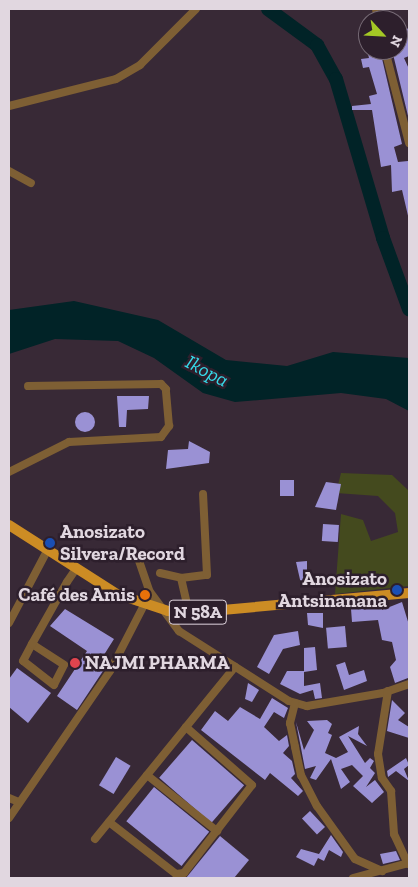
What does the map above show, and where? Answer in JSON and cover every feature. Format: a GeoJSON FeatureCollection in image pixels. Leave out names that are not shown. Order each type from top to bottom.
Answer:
{"type":"FeatureCollection","features":[{"type":"Feature","properties":{"kind":"main road","name":"N 58A"},"geometry":{"type":"LineString","coordinates":[[9,525],[74,570],[144,605],[168,611],[190,613],[409,592]]}},
{"type":"Feature","properties":{"kind":"street"},"geometry":{"type":"LineString","coordinates":[[9,106],[116,78],[140,65],[196,9]]}},
{"type":"Feature","properties":{"kind":"street"},"geometry":{"type":"LineString","coordinates":[[388,60],[409,143]]}},
{"type":"Feature","properties":{"kind":"street"},"geometry":{"type":"LineString","coordinates":[[9,171],[31,183]]}},
{"type":"Feature","properties":{"kind":"street"},"geometry":{"type":"LineString","coordinates":[[9,472],[69,442],[161,436],[169,426],[166,389],[161,384],[28,386]]}},
{"type":"Feature","properties":{"kind":"street"},"geometry":{"type":"LineString","coordinates":[[160,572],[181,578],[204,577],[208,572],[203,494]]}},
{"type":"Feature","properties":{"kind":"street"},"geometry":{"type":"LineString","coordinates":[[9,623],[47,551]]}},
{"type":"Feature","properties":{"kind":"street"},"geometry":{"type":"LineString","coordinates":[[137,555],[150,592],[168,611],[179,631],[295,703],[306,706],[388,691],[409,684]]}},
{"type":"Feature","properties":{"kind":"street"},"geometry":{"type":"LineString","coordinates":[[32,644],[64,665],[54,685],[23,666],[32,644],[74,570]]}},
{"type":"Feature","properties":{"kind":"street"},"geometry":{"type":"LineString","coordinates":[[181,578],[190,613]]}},
{"type":"Feature","properties":{"kind":"street"},"geometry":{"type":"LineString","coordinates":[[9,818],[110,671],[144,605]]}},
{"type":"Feature","properties":{"kind":"street"},"geometry":{"type":"LineString","coordinates":[[95,839],[235,667]]}},
{"type":"Feature","properties":{"kind":"street"},"geometry":{"type":"LineString","coordinates":[[353,878],[409,864],[394,834],[391,791],[382,778],[378,754],[388,691]]}},
{"type":"Feature","properties":{"kind":"street"},"geometry":{"type":"LineString","coordinates":[[295,703],[290,722],[295,747],[301,775],[317,806],[355,858],[382,871]]}},
{"type":"Feature","properties":{"kind":"street"},"geometry":{"type":"LineString","coordinates":[[109,822],[180,876],[217,831],[252,785],[186,727]]}},
{"type":"Feature","properties":{"kind":"street"},"geometry":{"type":"LineString","coordinates":[[147,775],[217,831]]}},
{"type":"Feature","properties":{"kind":"street"},"geometry":{"type":"LineString","coordinates":[[9,798],[19,802]]}},
{"type":"Feature","properties":{"kind":"green space"},"geometry":{"type":"Polygon","coordinates":[[[341,473],[392,475],[409,491],[409,586],[335,594],[341,514],[363,520],[371,541],[398,532],[395,513],[378,496],[336,493],[341,473]]]}},
{"type":"Feature","properties":{"kind":"water","name":"Ikopa"},"geometry":{"type":"Polygon","coordinates":[[[74,301],[158,320],[226,360],[287,366],[333,352],[409,358],[409,411],[386,399],[341,393],[235,402],[203,393],[154,358],[118,341],[55,339],[9,354],[9,310],[74,301]]]}},
{"type":"Feature","properties":{"kind":"building"},"geometry":{"type":"Polygon","coordinates":[[[409,28],[409,56],[408,56],[409,28]]]}},
{"type":"Feature","properties":{"kind":"building"},"geometry":{"type":"Polygon","coordinates":[[[361,60],[382,60],[402,144],[394,147],[398,162],[408,161],[409,220],[402,190],[392,192],[391,165],[381,167],[372,110],[352,110],[352,106],[371,104],[369,96],[377,94],[369,67],[363,68],[361,60]]]}},
{"type":"Feature","properties":{"kind":"building"},"geometry":{"type":"Polygon","coordinates":[[[394,60],[405,60],[409,69],[409,120],[394,60]]]}},
{"type":"Feature","properties":{"kind":"building"},"geometry":{"type":"Polygon","coordinates":[[[117,396],[149,396],[148,409],[127,410],[126,427],[119,427],[117,396]]]}},
{"type":"Feature","properties":{"kind":"building"},"geometry":{"type":"Polygon","coordinates":[[[85,412],[92,415],[95,422],[92,429],[85,432],[78,429],[75,422],[78,415],[85,412]]]}},
{"type":"Feature","properties":{"kind":"building"},"geometry":{"type":"Polygon","coordinates":[[[189,441],[210,452],[209,463],[166,469],[168,450],[188,449],[189,441]]]}},
{"type":"Feature","properties":{"kind":"building"},"geometry":{"type":"Polygon","coordinates":[[[280,480],[294,480],[294,496],[280,496],[280,480]]]}},
{"type":"Feature","properties":{"kind":"building"},"geometry":{"type":"Polygon","coordinates":[[[326,482],[341,484],[336,510],[315,507],[326,482]]]}},
{"type":"Feature","properties":{"kind":"building"},"geometry":{"type":"Polygon","coordinates":[[[323,524],[339,525],[338,542],[322,541],[323,524]]]}},
{"type":"Feature","properties":{"kind":"building"},"geometry":{"type":"Polygon","coordinates":[[[307,561],[307,584],[301,584],[296,562],[307,561]]]}},
{"type":"Feature","properties":{"kind":"building"},"geometry":{"type":"Polygon","coordinates":[[[402,602],[409,625],[409,670],[408,678],[395,683],[390,667],[396,660],[392,642],[382,640],[378,620],[352,622],[351,609],[382,603],[382,610],[402,602]]]}},
{"type":"Feature","properties":{"kind":"building"},"geometry":{"type":"Polygon","coordinates":[[[65,609],[114,639],[102,658],[108,662],[105,668],[77,710],[57,696],[87,651],[50,626],[65,609]]]}},
{"type":"Feature","properties":{"kind":"building"},"geometry":{"type":"Polygon","coordinates":[[[307,613],[323,613],[323,628],[308,625],[307,613]]]}},
{"type":"Feature","properties":{"kind":"building"},"geometry":{"type":"Polygon","coordinates":[[[345,626],[347,647],[328,649],[326,628],[345,626]]]}},
{"type":"Feature","properties":{"kind":"building"},"geometry":{"type":"Polygon","coordinates":[[[298,631],[300,645],[283,649],[269,674],[257,667],[274,635],[298,631]]]}},
{"type":"Feature","properties":{"kind":"building"},"geometry":{"type":"Polygon","coordinates":[[[315,647],[317,670],[304,672],[304,648],[315,647]]]}},
{"type":"Feature","properties":{"kind":"building"},"geometry":{"type":"Polygon","coordinates":[[[345,662],[349,675],[364,670],[367,681],[344,690],[336,665],[345,662]]]}},
{"type":"Feature","properties":{"kind":"building"},"geometry":{"type":"Polygon","coordinates":[[[17,668],[51,693],[28,723],[9,707],[9,679],[17,668]]]}},
{"type":"Feature","properties":{"kind":"building"},"geometry":{"type":"Polygon","coordinates":[[[287,671],[304,671],[304,686],[320,683],[322,698],[315,699],[313,690],[300,694],[280,684],[287,671]]]}},
{"type":"Feature","properties":{"kind":"building"},"geometry":{"type":"Polygon","coordinates":[[[248,683],[259,690],[252,702],[245,699],[248,683]]]}},
{"type":"Feature","properties":{"kind":"building"},"geometry":{"type":"Polygon","coordinates":[[[272,698],[288,708],[284,718],[274,712],[264,727],[279,741],[287,735],[289,746],[283,753],[292,761],[295,774],[291,778],[303,791],[298,796],[270,773],[265,780],[201,730],[215,711],[228,721],[240,707],[260,719],[272,698]]]}},
{"type":"Feature","properties":{"kind":"building"},"geometry":{"type":"Polygon","coordinates":[[[392,700],[405,713],[398,720],[409,727],[409,738],[387,731],[392,700]]]}},
{"type":"Feature","properties":{"kind":"building"},"geometry":{"type":"Polygon","coordinates":[[[327,720],[332,724],[328,733],[332,735],[325,753],[336,758],[348,752],[339,737],[359,726],[358,734],[367,746],[348,736],[365,763],[370,758],[374,761],[370,768],[375,773],[366,787],[375,780],[384,792],[372,803],[353,786],[363,776],[352,765],[341,769],[350,782],[341,789],[331,759],[316,780],[310,778],[316,766],[305,769],[296,722],[304,750],[314,730],[307,721],[327,720]]]}},
{"type":"Feature","properties":{"kind":"building"},"geometry":{"type":"Polygon","coordinates":[[[192,740],[244,785],[211,823],[159,778],[192,740]]]}},
{"type":"Feature","properties":{"kind":"building"},"geometry":{"type":"Polygon","coordinates":[[[116,757],[131,766],[114,794],[99,785],[116,757]]]}},
{"type":"Feature","properties":{"kind":"building"},"geometry":{"type":"Polygon","coordinates":[[[406,758],[409,765],[404,769],[409,781],[396,771],[388,777],[387,771],[406,758]]]}},
{"type":"Feature","properties":{"kind":"building"},"geometry":{"type":"Polygon","coordinates":[[[154,787],[209,832],[181,866],[126,821],[154,787]]]}},
{"type":"Feature","properties":{"kind":"building"},"geometry":{"type":"Polygon","coordinates":[[[310,811],[325,827],[317,835],[302,819],[310,811]]]}},
{"type":"Feature","properties":{"kind":"building"},"geometry":{"type":"Polygon","coordinates":[[[331,835],[343,852],[341,857],[329,850],[324,861],[318,858],[314,866],[296,857],[301,849],[319,854],[331,835]]]}},
{"type":"Feature","properties":{"kind":"building"},"geometry":{"type":"Polygon","coordinates":[[[220,836],[249,860],[234,878],[186,878],[220,836]]]}},
{"type":"Feature","properties":{"kind":"building"},"geometry":{"type":"Polygon","coordinates":[[[396,851],[400,860],[383,864],[380,854],[396,851]]]}},
{"type":"Feature","properties":{"kind":"waterway"},"geometry":{"type":"LineString","coordinates":[[268,9],[317,45],[336,79],[383,238],[409,309]]}},
{"type":"Feature","properties":{"kind":"place","name":"Anosizato Silvera/Record"},"geometry":{"type":"Point","coordinates":[50,543]}},
{"type":"Feature","properties":{"kind":"place","name":"Anosizato Antsinanana"},"geometry":{"type":"Point","coordinates":[397,590]}},
{"type":"Feature","properties":{"kind":"place","name":"Café des Amis"},"geometry":{"type":"Point","coordinates":[145,595]}},
{"type":"Feature","properties":{"kind":"place","name":"NAJMI PHARMA"},"geometry":{"type":"Point","coordinates":[75,663]}}]}
